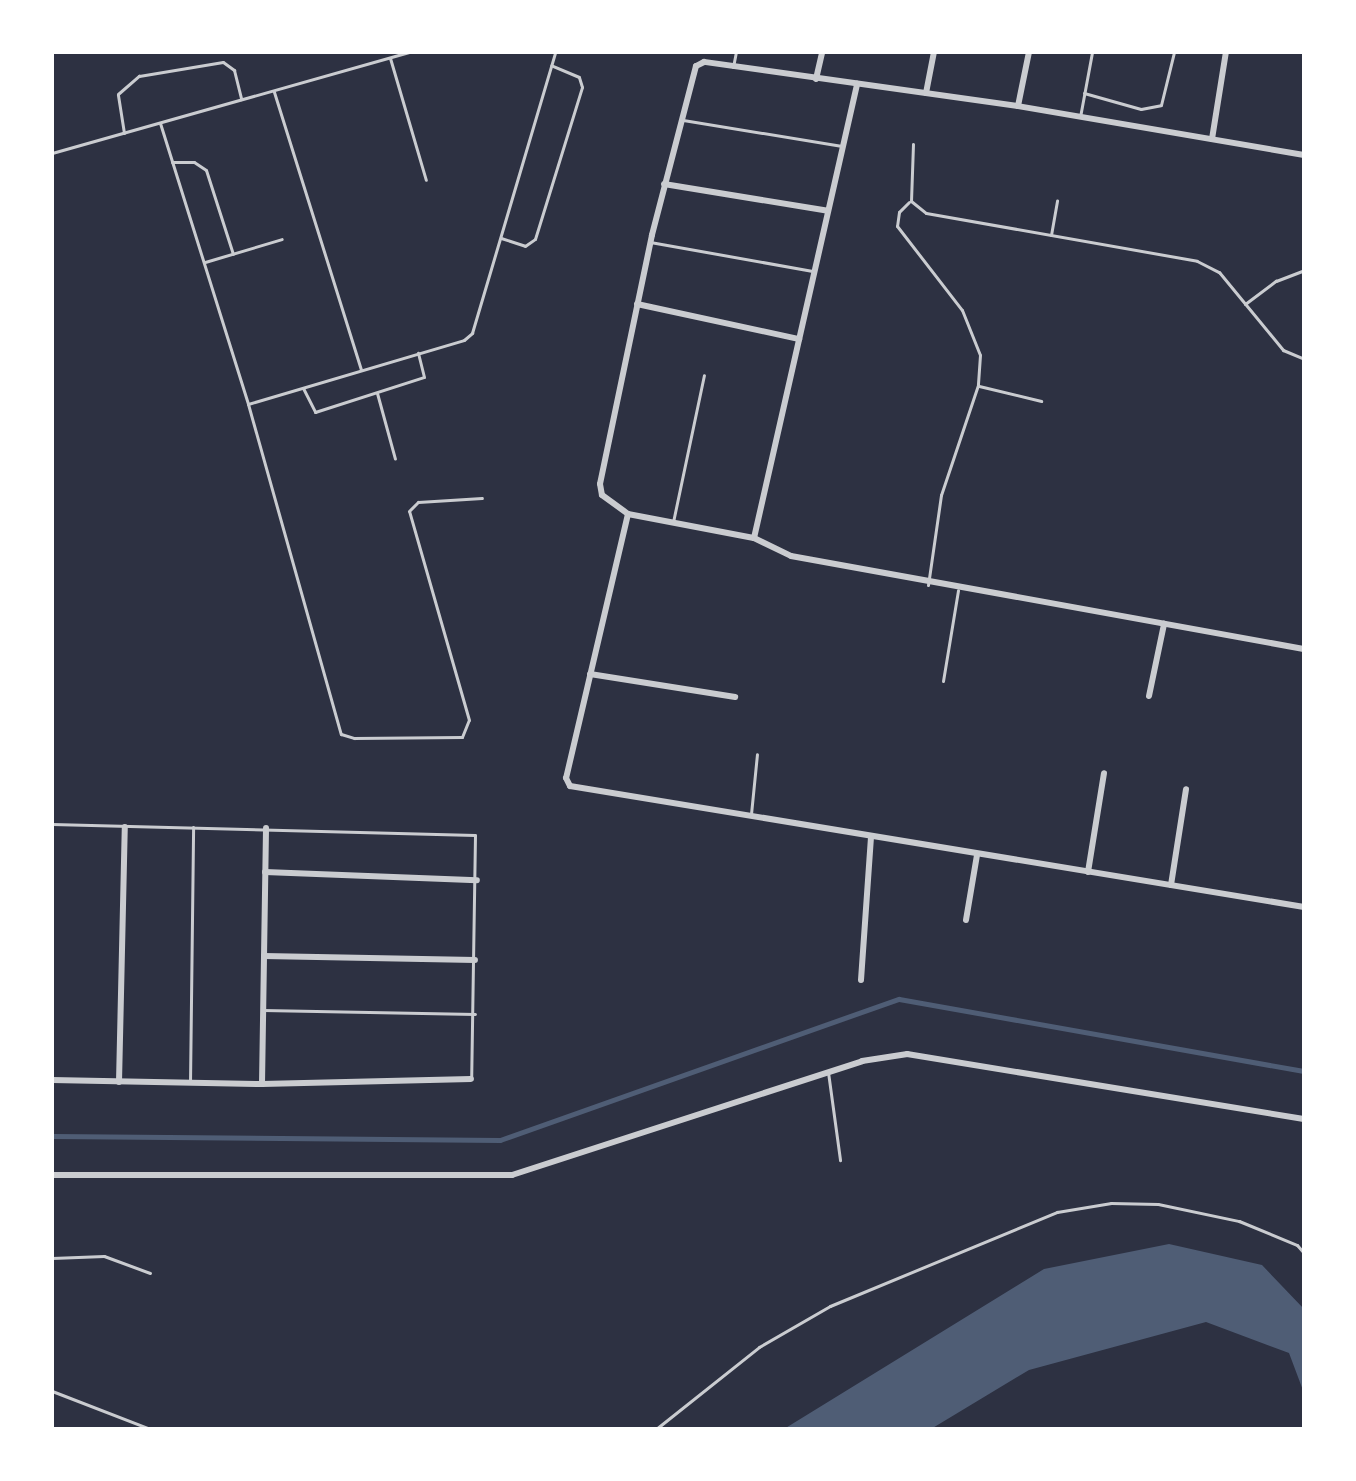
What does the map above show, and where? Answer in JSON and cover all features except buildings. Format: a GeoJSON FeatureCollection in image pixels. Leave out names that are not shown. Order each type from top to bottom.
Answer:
{"type":"FeatureCollection","features":[{"type":"Feature","properties":{"kind":"street"},"geometry":{"type":"LineString","coordinates":[[816,79],[822,52]]}},
{"type":"Feature","properties":{"kind":"street"},"geometry":{"type":"LineString","coordinates":[[926,93],[934,52]]}},
{"type":"Feature","properties":{"kind":"street"},"geometry":{"type":"LineString","coordinates":[[1018,106],[1029,52]]}},
{"type":"Feature","properties":{"kind":"street"},"geometry":{"type":"LineString","coordinates":[[1212,139],[1226,52]]}},
{"type":"Feature","properties":{"kind":"street"},"geometry":{"type":"LineString","coordinates":[[1304,155],[1018,106],[733,67],[696,66],[650,242],[600,484],[602,495],[628,514],[754,538],[791,556],[928,585],[1304,649]]}},
{"type":"Feature","properties":{"kind":"street"},"geometry":{"type":"LineString","coordinates":[[754,538],[857,84]]}},
{"type":"Feature","properties":{"kind":"street"},"geometry":{"type":"LineString","coordinates":[[664,184],[828,211]]}},
{"type":"Feature","properties":{"kind":"street"},"geometry":{"type":"LineString","coordinates":[[637,304],[799,339]]}},
{"type":"Feature","properties":{"kind":"street"},"geometry":{"type":"LineString","coordinates":[[628,514],[566,778],[570,786],[1304,907]]}},
{"type":"Feature","properties":{"kind":"street"},"geometry":{"type":"LineString","coordinates":[[1149,696],[1164,624]]}},
{"type":"Feature","properties":{"kind":"street"},"geometry":{"type":"LineString","coordinates":[[590,674],[735,697]]}},
{"type":"Feature","properties":{"kind":"street"},"geometry":{"type":"LineString","coordinates":[[1088,872],[1104,773]]}},
{"type":"Feature","properties":{"kind":"street"},"geometry":{"type":"LineString","coordinates":[[1171,885],[1186,789]]}},
{"type":"Feature","properties":{"kind":"street"},"geometry":{"type":"LineString","coordinates":[[119,1082],[125,827]]}},
{"type":"Feature","properties":{"kind":"street"},"geometry":{"type":"LineString","coordinates":[[262,1084],[266,828]]}},
{"type":"Feature","properties":{"kind":"street"},"geometry":{"type":"LineString","coordinates":[[861,980],[871,837]]}},
{"type":"Feature","properties":{"kind":"street"},"geometry":{"type":"LineString","coordinates":[[966,920],[977,855]]}},
{"type":"Feature","properties":{"kind":"street"},"geometry":{"type":"LineString","coordinates":[[265,872],[477,880]]}},
{"type":"Feature","properties":{"kind":"street"},"geometry":{"type":"LineString","coordinates":[[264,956],[475,960]]}},
{"type":"Feature","properties":{"kind":"street"},"geometry":{"type":"LineString","coordinates":[[52,1175],[512,1175],[828,1072],[907,1054],[1304,1119]]}},
{"type":"Feature","properties":{"kind":"street"},"geometry":{"type":"LineString","coordinates":[[52,1080],[262,1084],[471,1079]]}},
{"type":"Feature","properties":{"kind":"lane"},"geometry":{"type":"LineString","coordinates":[[52,153],[409,52]]}},
{"type":"Feature","properties":{"kind":"lane"},"geometry":{"type":"LineString","coordinates":[[248,404],[418,353],[472,333],[555,52]]}},
{"type":"Feature","properties":{"kind":"lane"},"geometry":{"type":"LineString","coordinates":[[733,67],[736,52]]}},
{"type":"Feature","properties":{"kind":"lane"},"geometry":{"type":"LineString","coordinates":[[1080,117],[1092,52]]}},
{"type":"Feature","properties":{"kind":"lane"},"geometry":{"type":"LineString","coordinates":[[1084,93],[1141,109],[1161,105],[1174,52]]}},
{"type":"Feature","properties":{"kind":"lane"},"geometry":{"type":"LineString","coordinates":[[390,58],[426,180]]}},
{"type":"Feature","properties":{"kind":"lane"},"geometry":{"type":"LineString","coordinates":[[124,133],[118,94],[139,76],[223,62],[234,70],[241,99]]}},
{"type":"Feature","properties":{"kind":"lane"},"geometry":{"type":"LineString","coordinates":[[501,238],[525,246],[535,239],[582,87],[579,77],[551,65]]}},
{"type":"Feature","properties":{"kind":"lane"},"geometry":{"type":"LineString","coordinates":[[273,90],[361,370]]}},
{"type":"Feature","properties":{"kind":"lane"},"geometry":{"type":"LineString","coordinates":[[680,119],[843,146]]}},
{"type":"Feature","properties":{"kind":"lane"},"geometry":{"type":"LineString","coordinates":[[160,123],[248,404],[341,734],[354,738],[462,737],[469,720],[409,511],[418,502],[482,498]]}},
{"type":"Feature","properties":{"kind":"lane"},"geometry":{"type":"LineString","coordinates":[[913,144],[911,201],[899,212],[897,226],[970,326],[980,355],[978,385],[941,495],[928,585]]}},
{"type":"Feature","properties":{"kind":"lane"},"geometry":{"type":"LineString","coordinates":[[172,162],[194,162],[206,170],[233,254]]}},
{"type":"Feature","properties":{"kind":"lane"},"geometry":{"type":"LineString","coordinates":[[911,201],[926,213],[1197,261],[1219,272],[1283,350],[1304,359]]}},
{"type":"Feature","properties":{"kind":"lane"},"geometry":{"type":"LineString","coordinates":[[1051,235],[1057,201]]}},
{"type":"Feature","properties":{"kind":"lane"},"geometry":{"type":"LineString","coordinates":[[204,262],[282,239]]}},
{"type":"Feature","properties":{"kind":"lane"},"geometry":{"type":"LineString","coordinates":[[650,242],[815,271]]}},
{"type":"Feature","properties":{"kind":"lane"},"geometry":{"type":"LineString","coordinates":[[1245,304],[1276,281],[1304,270]]}},
{"type":"Feature","properties":{"kind":"lane"},"geometry":{"type":"LineString","coordinates":[[303,388],[315,412],[424,377],[418,353]]}},
{"type":"Feature","properties":{"kind":"lane"},"geometry":{"type":"LineString","coordinates":[[673,522],[704,375]]}},
{"type":"Feature","properties":{"kind":"lane"},"geometry":{"type":"LineString","coordinates":[[978,385],[1041,401]]}},
{"type":"Feature","properties":{"kind":"lane"},"geometry":{"type":"LineString","coordinates":[[376,393],[395,459]]}},
{"type":"Feature","properties":{"kind":"lane"},"geometry":{"type":"LineString","coordinates":[[943,681],[958,590]]}},
{"type":"Feature","properties":{"kind":"lane"},"geometry":{"type":"LineString","coordinates":[[751,817],[757,754]]}},
{"type":"Feature","properties":{"kind":"lane"},"geometry":{"type":"LineString","coordinates":[[52,824],[468,832],[475,835],[475,1014],[471,1079]]}},
{"type":"Feature","properties":{"kind":"lane"},"geometry":{"type":"LineString","coordinates":[[190,1083],[193,827]]}},
{"type":"Feature","properties":{"kind":"lane"},"geometry":{"type":"LineString","coordinates":[[263,1010],[475,1014]]}},
{"type":"Feature","properties":{"kind":"lane"},"geometry":{"type":"LineString","coordinates":[[828,1072],[840,1160]]}},
{"type":"Feature","properties":{"kind":"lane"},"geometry":{"type":"LineString","coordinates":[[656,1429],[759,1347],[830,1306],[1057,1212],[1111,1203],[1158,1204],[1239,1221],[1297,1245],[1304,1253]]}},
{"type":"Feature","properties":{"kind":"lane"},"geometry":{"type":"LineString","coordinates":[[52,1258],[104,1256],[150,1273]]}},
{"type":"Feature","properties":{"kind":"lane"},"geometry":{"type":"LineString","coordinates":[[52,1391],[150,1429]]}},
{"type":"Feature","properties":{"kind":"water"},"geometry":{"type":"Polygon","coordinates":[[[1169,1244],[1262,1265],[1304,1309],[1304,1393],[1289,1353],[1206,1322],[1029,1370],[931,1429],[784,1429],[1044,1269],[1169,1244]]]}},
{"type":"Feature","properties":{"kind":"waterway"},"geometry":{"type":"LineString","coordinates":[[52,1136],[500,1140],[899,999],[1304,1071]]}}]}
